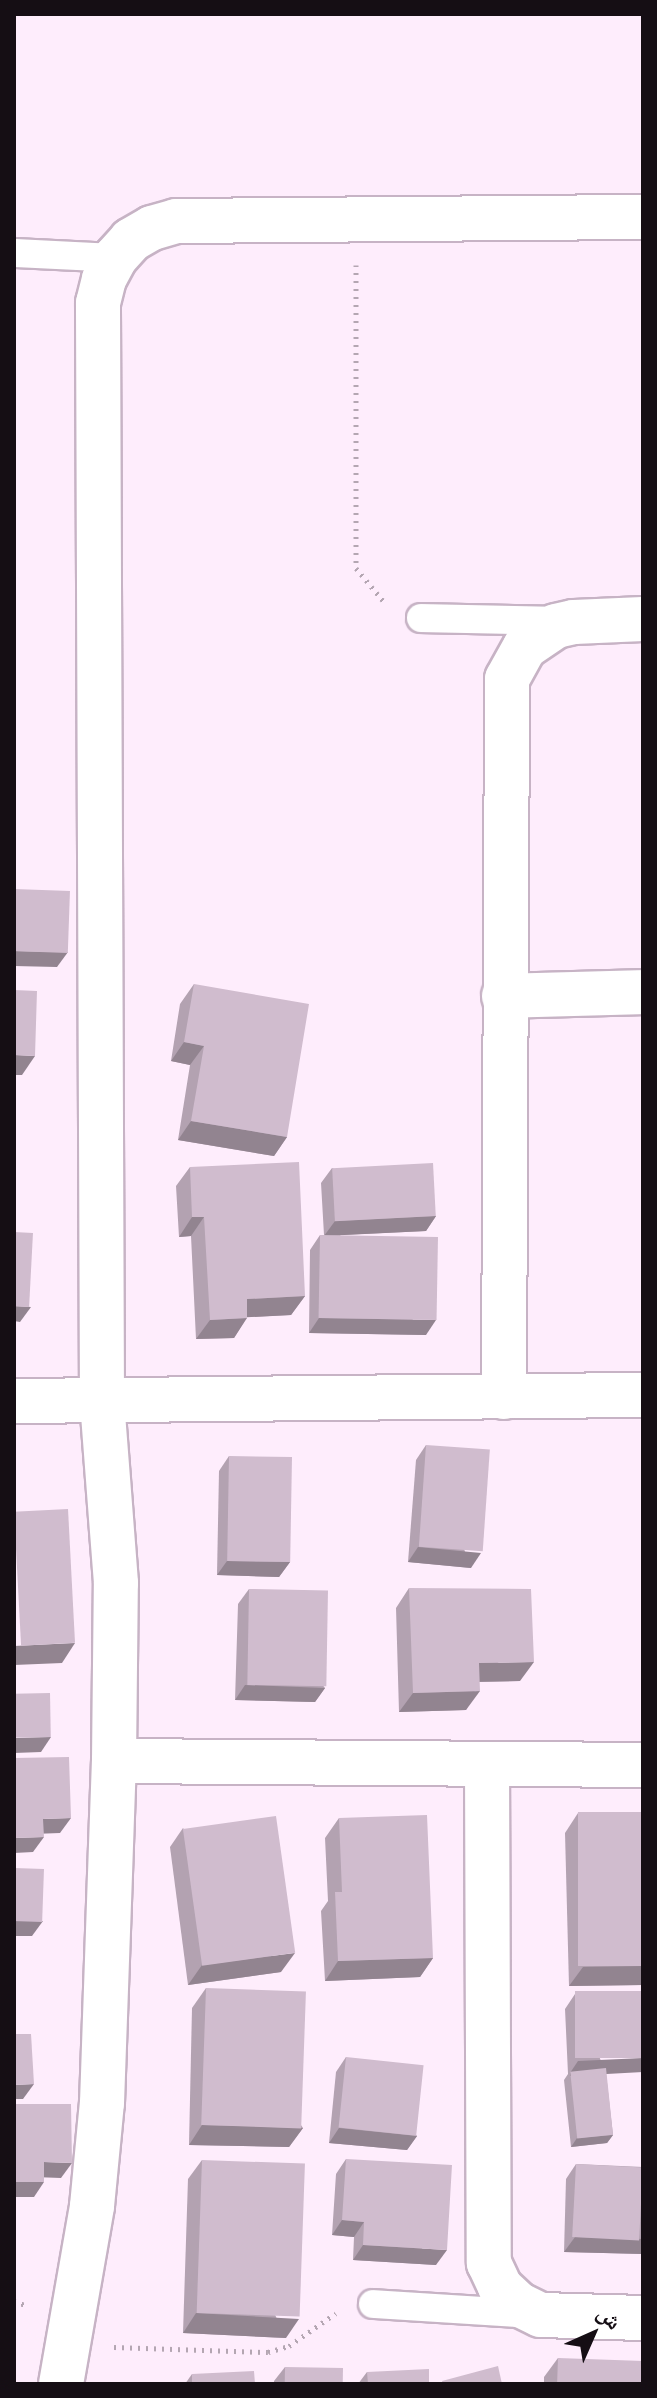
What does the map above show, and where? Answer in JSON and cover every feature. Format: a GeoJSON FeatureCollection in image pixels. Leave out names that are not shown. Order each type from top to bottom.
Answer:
{"type":"FeatureCollection","features":[{"type":"Feature","properties":{"kind":"street"},"geometry":{"type":"LineString","coordinates":[[65,2365],[92,2206],[102,2103],[114,1761],[115,1570],[102,1401],[98,303],[104,279],[115,258],[142,234],[176,221],[643,217]]}},
{"type":"Feature","properties":{"kind":"street"},"geometry":{"type":"LineString","coordinates":[[504,1397],[504,697],[507,679],[520,654],[540,634],[574,622],[643,619]]}},
{"type":"Feature","properties":{"kind":"street"},"geometry":{"type":"LineString","coordinates":[[504,996],[643,992]]}},
{"type":"Feature","properties":{"kind":"street"},"geometry":{"type":"LineString","coordinates":[[14,1401],[643,1395]]}},
{"type":"Feature","properties":{"kind":"street"},"geometry":{"type":"LineString","coordinates":[[114,1761],[643,1765]]}},
{"type":"Feature","properties":{"kind":"street"},"geometry":{"type":"LineString","coordinates":[[487,1764],[489,2263],[500,2287],[518,2304],[541,2315],[643,2318]]}},
{"type":"Feature","properties":{"kind":"lane"},"geometry":{"type":"LineString","coordinates":[[14,253],[115,258]]}},
{"type":"Feature","properties":{"kind":"lane"},"geometry":{"type":"LineString","coordinates":[[421,618],[574,622]]}},
{"type":"Feature","properties":{"kind":"lane"},"geometry":{"type":"LineString","coordinates":[[373,2304],[541,2315]]}},
{"type":"Feature","properties":{"kind":"path"},"geometry":{"type":"LineString","coordinates":[[356,220],[356,568],[375,596],[389,606],[421,618]]}},
{"type":"Feature","properties":{"kind":"path"},"geometry":{"type":"LineString","coordinates":[[65,2365],[268,2352],[289,2346],[332,2315],[373,2304]]}},
{"type":"Feature","properties":{"kind":"building"},"geometry":{"type":"Polygon","coordinates":[[[14,889],[70,891],[68,953],[14,951],[14,889]]]}},
{"type":"Feature","properties":{"kind":"building"},"geometry":{"type":"Polygon","coordinates":[[[194,984],[309,1004],[287,1137],[191,1121],[204,1046],[184,1042],[194,984]]]}},
{"type":"Feature","properties":{"kind":"building"},"geometry":{"type":"Polygon","coordinates":[[[14,990],[37,991],[35,1056],[15,1055],[14,1093],[14,990]]]}},
{"type":"Feature","properties":{"kind":"building"},"geometry":{"type":"Polygon","coordinates":[[[299,1162],[305,1296],[247,1299],[247,1318],[210,1320],[204,1217],[192,1217],[190,1167],[299,1162]]]}},
{"type":"Feature","properties":{"kind":"building"},"geometry":{"type":"Polygon","coordinates":[[[433,1163],[436,1216],[335,1221],[332,1168],[433,1163]]]}},
{"type":"Feature","properties":{"kind":"building"},"geometry":{"type":"Polygon","coordinates":[[[14,1232],[33,1233],[29,1307],[14,1306],[14,1232]]]}},
{"type":"Feature","properties":{"kind":"building"},"geometry":{"type":"Polygon","coordinates":[[[320,1235],[438,1237],[437,1320],[319,1318],[320,1235]]]}},
{"type":"Feature","properties":{"kind":"building"},"geometry":{"type":"Polygon","coordinates":[[[426,1445],[490,1449],[483,1551],[419,1547],[426,1445]]]}},
{"type":"Feature","properties":{"kind":"building"},"geometry":{"type":"Polygon","coordinates":[[[229,1456],[292,1457],[290,1562],[227,1561],[229,1456]]]}},
{"type":"Feature","properties":{"kind":"building"},"geometry":{"type":"Polygon","coordinates":[[[68,1509],[75,1643],[21,1646],[14,1512],[68,1509]]]}},
{"type":"Feature","properties":{"kind":"building"},"geometry":{"type":"Polygon","coordinates":[[[409,1588],[531,1589],[534,1662],[479,1663],[480,1691],[413,1693],[409,1588]]]}},
{"type":"Feature","properties":{"kind":"building"},"geometry":{"type":"Polygon","coordinates":[[[249,1589],[328,1590],[326,1686],[247,1685],[249,1589]]]}},
{"type":"Feature","properties":{"kind":"building"},"geometry":{"type":"Polygon","coordinates":[[[50,1693],[51,1737],[15,1738],[14,1694],[50,1693]]]}},
{"type":"Feature","properties":{"kind":"building"},"geometry":{"type":"Polygon","coordinates":[[[69,1757],[71,1818],[43,1819],[44,1837],[14,1838],[14,1758],[69,1757]]]}},
{"type":"Feature","properties":{"kind":"building"},"geometry":{"type":"Polygon","coordinates":[[[578,1812],[643,1812],[643,1966],[578,1966],[578,1812]]]}},
{"type":"Feature","properties":{"kind":"building"},"geometry":{"type":"Polygon","coordinates":[[[427,1815],[433,1958],[338,1961],[335,1892],[342,1892],[339,1818],[427,1815]]]}},
{"type":"Feature","properties":{"kind":"building"},"geometry":{"type":"Polygon","coordinates":[[[276,1816],[295,1953],[202,1966],[183,1829],[276,1816]]]}},
{"type":"Feature","properties":{"kind":"building"},"geometry":{"type":"Polygon","coordinates":[[[14,1868],[44,1869],[42,1922],[14,1921],[14,1868]]]}},
{"type":"Feature","properties":{"kind":"building"},"geometry":{"type":"Polygon","coordinates":[[[206,1988],[306,1991],[301,2128],[201,2125],[206,1988]]]}},
{"type":"Feature","properties":{"kind":"building"},"geometry":{"type":"Polygon","coordinates":[[[575,1991],[643,1991],[643,2058],[575,2058],[575,1991]]]}},
{"type":"Feature","properties":{"kind":"building"},"geometry":{"type":"Polygon","coordinates":[[[14,2034],[31,2034],[34,2084],[14,2085],[14,2034]]]}},
{"type":"Feature","properties":{"kind":"building"},"geometry":{"type":"Polygon","coordinates":[[[346,2057],[424,2065],[416,2136],[339,2128],[346,2057]]]}},
{"type":"Feature","properties":{"kind":"building"},"geometry":{"type":"Polygon","coordinates":[[[606,2068],[613,2135],[577,2138],[570,2072],[606,2068]]]}},
{"type":"Feature","properties":{"kind":"building"},"geometry":{"type":"Polygon","coordinates":[[[14,2104],[71,2104],[72,2163],[44,2162],[44,2182],[14,2182],[14,2104]]]}},
{"type":"Feature","properties":{"kind":"building"},"geometry":{"type":"Polygon","coordinates":[[[346,2159],[452,2165],[447,2250],[363,2245],[364,2222],[342,2220],[346,2159]]]}},
{"type":"Feature","properties":{"kind":"building"},"geometry":{"type":"Polygon","coordinates":[[[202,2160],[305,2164],[300,2317],[197,2313],[202,2160]]]}},
{"type":"Feature","properties":{"kind":"building"},"geometry":{"type":"Polygon","coordinates":[[[576,2164],[643,2168],[639,2240],[572,2237],[576,2164]]]}},
{"type":"Feature","properties":{"kind":"building"},"geometry":{"type":"Polygon","coordinates":[[[558,2358],[643,2361],[642,2384],[557,2384],[558,2358]]]}},
{"type":"Feature","properties":{"kind":"building"},"geometry":{"type":"Polygon","coordinates":[[[498,2366],[502,2384],[443,2384],[442,2381],[498,2366]]]}},
{"type":"Feature","properties":{"kind":"building"},"geometry":{"type":"Polygon","coordinates":[[[285,2367],[343,2368],[343,2384],[285,2384],[285,2367]]]}},
{"type":"Feature","properties":{"kind":"building"},"geometry":{"type":"Polygon","coordinates":[[[429,2369],[429,2384],[368,2384],[367,2372],[429,2369]]]}},
{"type":"Feature","properties":{"kind":"building"},"geometry":{"type":"Polygon","coordinates":[[[254,2371],[255,2384],[192,2384],[192,2374],[254,2371]]]}}]}
